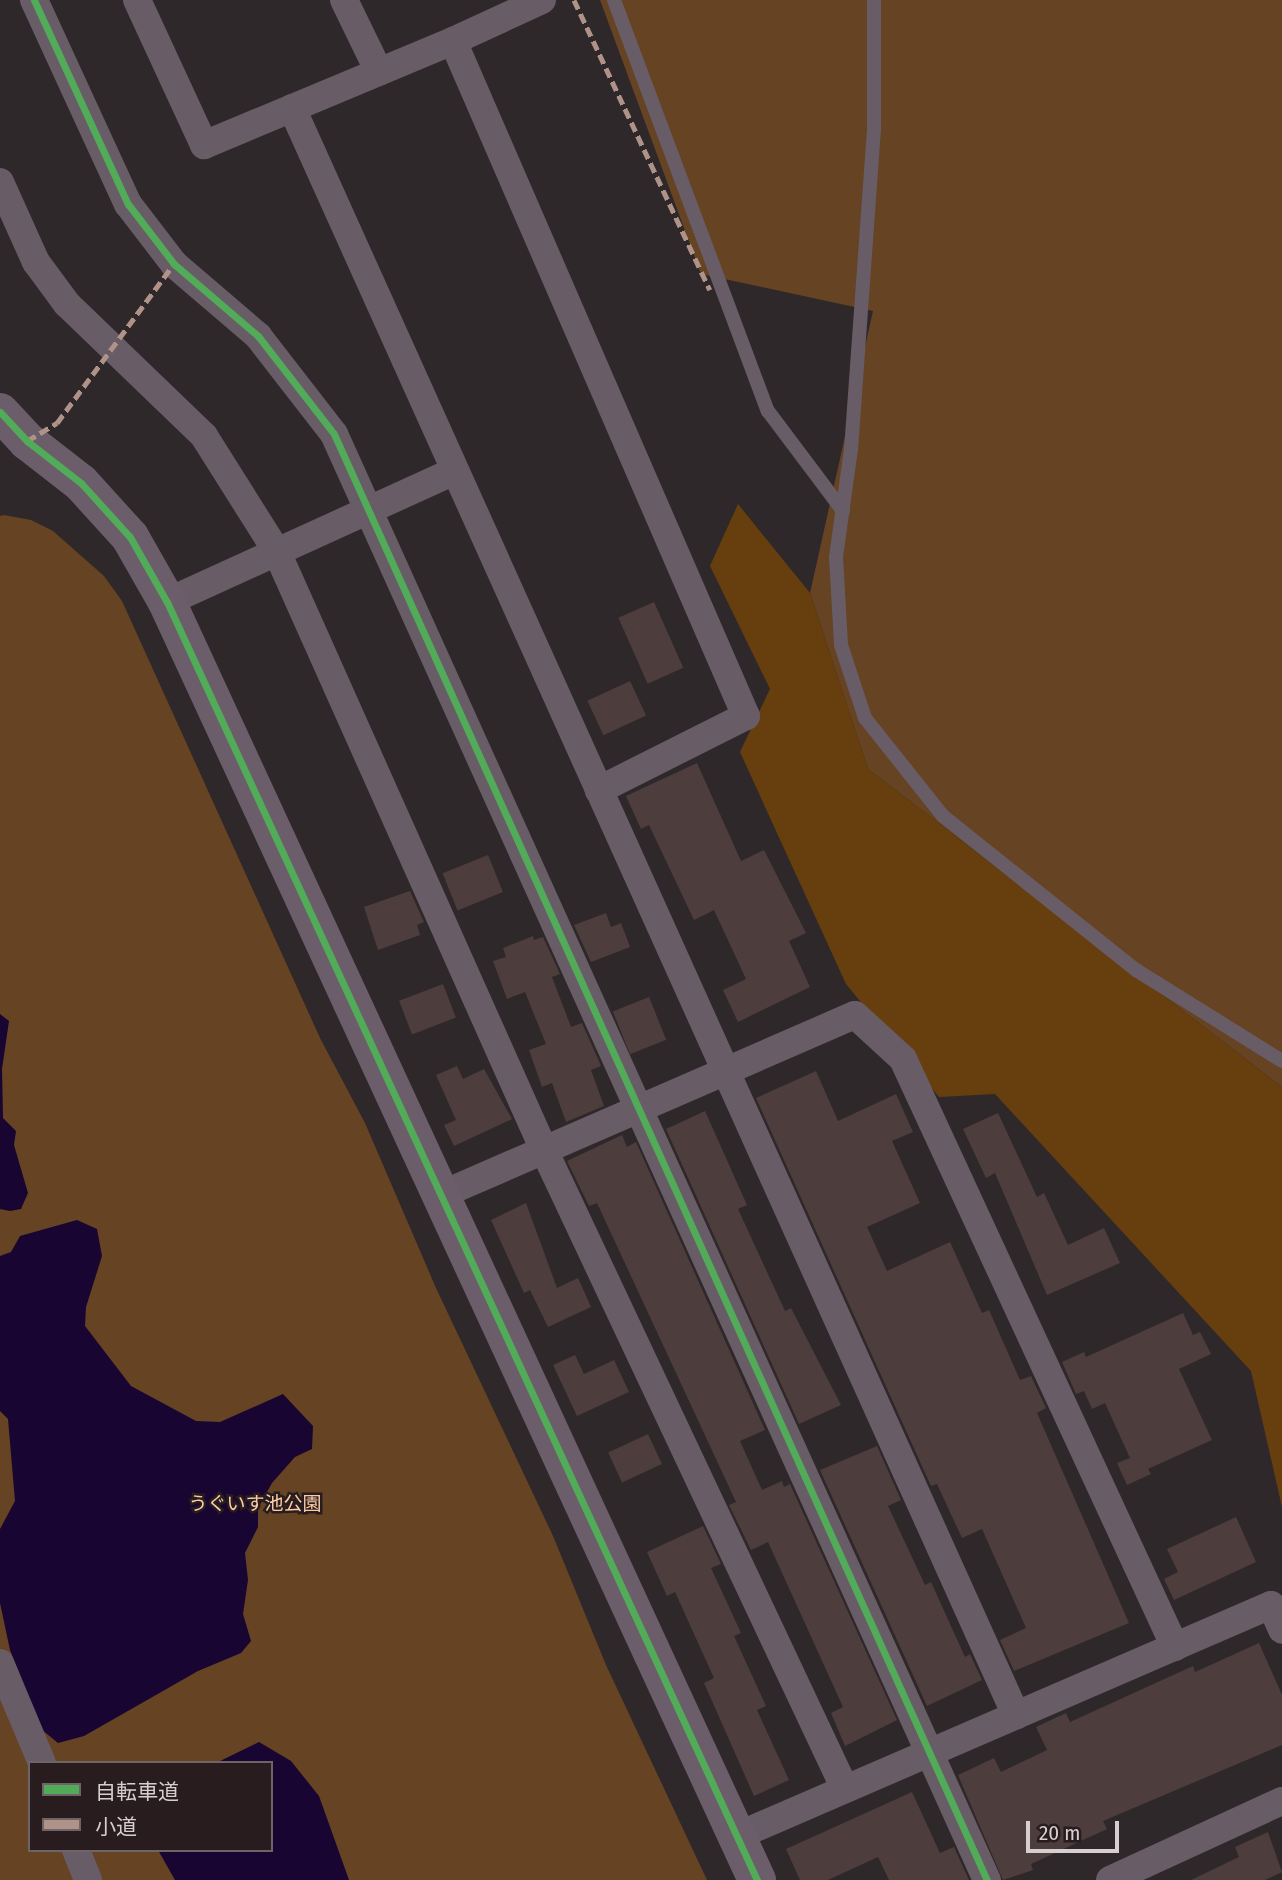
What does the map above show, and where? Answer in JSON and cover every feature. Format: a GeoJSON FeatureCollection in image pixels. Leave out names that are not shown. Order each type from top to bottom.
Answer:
{"type":"FeatureCollection","features":[{"type":"Feature","properties":{"kind":"street"},"geometry":{"type":"LineString","coordinates":[[34,0],[128,204],[174,264],[258,336],[334,434],[987,1880]]}},
{"type":"Feature","properties":{"kind":"street"},"geometry":{"type":"LineString","coordinates":[[137,0],[204,145],[453,41],[542,0]]}},
{"type":"Feature","properties":{"kind":"street"},"geometry":{"type":"LineString","coordinates":[[344,0],[379,72]]}},
{"type":"Feature","properties":{"kind":"street"},"geometry":{"type":"LineString","coordinates":[[453,41],[746,716],[599,790]]}},
{"type":"Feature","properties":{"kind":"street"},"geometry":{"type":"LineString","coordinates":[[292,108],[1016,1715]]}},
{"type":"Feature","properties":{"kind":"street"},"geometry":{"type":"LineString","coordinates":[[0,182],[36,262],[67,304],[204,436],[277,552],[544,1150],[845,1789]]}},
{"type":"Feature","properties":{"kind":"street"},"geometry":{"type":"LineString","coordinates":[[0,412],[14,449],[81,483],[130,537],[167,602],[443,1194],[757,1880]]}},
{"type":"Feature","properties":{"kind":"street"},"geometry":{"type":"LineString","coordinates":[[167,602],[455,471]]}},
{"type":"Feature","properties":{"kind":"street"},"geometry":{"type":"LineString","coordinates":[[443,1194],[855,1015],[903,1059],[1175,1647]]}},
{"type":"Feature","properties":{"kind":"street"},"geometry":{"type":"LineString","coordinates":[[737,1836],[1271,1605],[1282,1630]]}},
{"type":"Feature","properties":{"kind":"street"},"geometry":{"type":"LineString","coordinates":[[0,1663],[41,1761]]}},
{"type":"Feature","properties":{"kind":"street"},"geometry":{"type":"LineString","coordinates":[[1114,1879],[1282,1801]]}},
{"type":"Feature","properties":{"kind":"street"},"geometry":{"type":"LineString","coordinates":[[77,1852],[88,1880]]}},
{"type":"Feature","properties":{"kind":"lane"},"geometry":{"type":"LineString","coordinates":[[614,0],[768,411],[843,511]]}},
{"type":"Feature","properties":{"kind":"lane"},"geometry":{"type":"LineString","coordinates":[[874,0],[874,129],[843,511],[836,557],[841,645],[865,718],[943,816],[1136,970],[1282,1061]]}},
{"type":"Feature","properties":{"kind":"green space"},"geometry":{"type":"Polygon","coordinates":[[[600,0],[1282,0],[1282,1087],[868,769],[810,593],[873,311],[701,274],[600,0]]]}},
{"type":"Feature","properties":{"kind":"green space","name":"うぐいす池公園"},"geometry":{"type":"Polygon","coordinates":[[[4,515],[31,520],[53,531],[104,576],[122,601],[320,1038],[365,1123],[436,1288],[553,1536],[606,1665],[707,1880],[0,1880],[0,516],[4,515]]]}},
{"type":"Feature","properties":{"kind":"shaded area"},"geometry":{"type":"Polygon","coordinates":[[[738,504],[810,593],[868,769],[1282,1087],[1282,1507],[1251,1371],[995,1094],[939,1097],[846,984],[740,752],[770,689],[710,566],[738,504]]]}},
{"type":"Feature","properties":{"kind":"shaded area"},"geometry":{"type":"Polygon","coordinates":[[[0,1014],[9,1021],[2,1069],[3,1118],[16,1131],[14,1145],[28,1193],[21,1209],[10,1211],[0,1209],[0,1014]]]}},
{"type":"Feature","properties":{"kind":"shaded area"},"geometry":{"type":"Polygon","coordinates":[[[77,1220],[97,1229],[102,1256],[86,1307],[85,1326],[131,1386],[196,1421],[220,1422],[283,1394],[313,1426],[312,1449],[295,1457],[272,1483],[258,1508],[258,1527],[245,1553],[248,1580],[243,1614],[251,1641],[241,1653],[198,1671],[84,1736],[58,1743],[41,1729],[10,1650],[0,1603],[0,1529],[15,1501],[8,1419],[0,1411],[0,1256],[11,1252],[20,1236],[77,1220]]]}},
{"type":"Feature","properties":{"kind":"shaded area"},"geometry":{"type":"Polygon","coordinates":[[[259,1742],[291,1761],[319,1796],[349,1880],[175,1880],[159,1852],[273,1852],[273,1761],[220,1761],[259,1742]]]}},
{"type":"Feature","properties":{"kind":"building"},"geometry":{"type":"Polygon","coordinates":[[[654,602],[683,668],[648,684],[618,618],[654,602]]]}},
{"type":"Feature","properties":{"kind":"building"},"geometry":{"type":"Polygon","coordinates":[[[630,681],[646,715],[603,735],[587,701],[630,681]]]}},
{"type":"Feature","properties":{"kind":"building"},"geometry":{"type":"Polygon","coordinates":[[[697,763],[741,861],[764,850],[806,933],[789,941],[810,987],[738,1022],[723,990],[746,979],[714,910],[694,920],[649,825],[641,829],[626,796],[697,763]]]}},
{"type":"Feature","properties":{"kind":"building"},"geometry":{"type":"Polygon","coordinates":[[[488,855],[503,892],[458,910],[443,873],[488,855]]]}},
{"type":"Feature","properties":{"kind":"building"},"geometry":{"type":"Polygon","coordinates":[[[410,891],[424,922],[417,925],[420,935],[378,950],[364,907],[410,891]]]}},
{"type":"Feature","properties":{"kind":"building"},"geometry":{"type":"Polygon","coordinates":[[[606,913],[611,927],[621,923],[630,947],[591,962],[574,925],[606,913]]]}},
{"type":"Feature","properties":{"kind":"building"},"geometry":{"type":"Polygon","coordinates":[[[533,936],[534,940],[543,937],[560,974],[552,977],[571,1027],[582,1023],[601,1066],[591,1070],[604,1106],[566,1122],[552,1083],[542,1087],[529,1050],[546,1044],[525,992],[507,999],[493,961],[506,957],[503,948],[533,936]]]}},
{"type":"Feature","properties":{"kind":"building"},"geometry":{"type":"Polygon","coordinates":[[[443,984],[456,1018],[412,1034],[399,1001],[443,984]]]}},
{"type":"Feature","properties":{"kind":"building"},"geometry":{"type":"Polygon","coordinates":[[[649,997],[666,1040],[630,1054],[613,1012],[649,997]]]}},
{"type":"Feature","properties":{"kind":"building"},"geometry":{"type":"Polygon","coordinates":[[[457,1066],[463,1079],[484,1069],[512,1119],[454,1146],[444,1125],[456,1120],[436,1075],[457,1066]]]}},
{"type":"Feature","properties":{"kind":"building"},"geometry":{"type":"Polygon","coordinates":[[[816,1071],[838,1121],[896,1094],[913,1132],[892,1141],[920,1203],[867,1227],[887,1271],[950,1242],[982,1313],[989,1310],[1020,1380],[1031,1376],[1046,1408],[1037,1413],[1129,1623],[1014,1671],[1000,1640],[1026,1628],[982,1529],[962,1538],[937,1484],[931,1486],[756,1098],[816,1071]]]}},
{"type":"Feature","properties":{"kind":"building"},"geometry":{"type":"Polygon","coordinates":[[[705,1111],[747,1205],[738,1209],[785,1311],[791,1308],[841,1405],[799,1424],[666,1129],[705,1111]]]}},
{"type":"Feature","properties":{"kind":"building"},"geometry":{"type":"Polygon","coordinates":[[[998,1113],[1037,1197],[1044,1193],[1068,1245],[1104,1228],[1120,1263],[1047,1295],[995,1173],[986,1178],[963,1129],[998,1113]]]}},
{"type":"Feature","properties":{"kind":"building"},"geometry":{"type":"Polygon","coordinates":[[[622,1135],[627,1147],[636,1142],[765,1430],[740,1441],[762,1490],[782,1481],[784,1487],[790,1484],[897,1720],[845,1746],[831,1713],[843,1707],[768,1542],[751,1550],[729,1505],[736,1502],[597,1203],[589,1206],[567,1161],[622,1135]]]}},
{"type":"Feature","properties":{"kind":"building"},"geometry":{"type":"Polygon","coordinates":[[[526,1203],[557,1288],[578,1278],[591,1307],[548,1327],[530,1290],[524,1293],[491,1220],[526,1203]]]}},
{"type":"Feature","properties":{"kind":"building"},"geometry":{"type":"Polygon","coordinates":[[[1183,1313],[1193,1335],[1200,1332],[1211,1354],[1179,1369],[1212,1440],[1148,1469],[1151,1474],[1127,1485],[1117,1463],[1130,1458],[1105,1403],[1092,1409],[1084,1391],[1076,1394],[1062,1362],[1084,1352],[1086,1357],[1183,1313]]]}},
{"type":"Feature","properties":{"kind":"building"},"geometry":{"type":"Polygon","coordinates":[[[575,1355],[584,1374],[614,1360],[629,1392],[577,1416],[553,1365],[575,1355]]]}},
{"type":"Feature","properties":{"kind":"building"},"geometry":{"type":"Polygon","coordinates":[[[648,1434],[662,1464],[622,1483],[608,1453],[648,1434]]]}},
{"type":"Feature","properties":{"kind":"building"},"geometry":{"type":"Polygon","coordinates":[[[877,1446],[901,1500],[888,1506],[925,1585],[931,1582],[965,1657],[970,1654],[982,1680],[927,1706],[820,1470],[877,1446]]]}},
{"type":"Feature","properties":{"kind":"building"},"geometry":{"type":"Polygon","coordinates":[[[1236,1517],[1256,1562],[1174,1600],[1164,1579],[1178,1572],[1167,1549],[1236,1517]]]}},
{"type":"Feature","properties":{"kind":"building"},"geometry":{"type":"Polygon","coordinates":[[[703,1526],[721,1564],[711,1568],[741,1633],[734,1636],[766,1706],[757,1710],[789,1780],[754,1796],[704,1683],[714,1678],[675,1592],[667,1596],[647,1552],[703,1526]]]}},
{"type":"Feature","properties":{"kind":"building"},"geometry":{"type":"Polygon","coordinates":[[[1259,1643],[1282,1695],[1282,1745],[1103,1821],[1107,1829],[1031,1864],[1033,1870],[1003,1880],[958,1775],[994,1758],[1001,1772],[1047,1750],[1036,1727],[1066,1713],[1070,1722],[1193,1666],[1195,1672],[1259,1643]]]}},
{"type":"Feature","properties":{"kind":"building"},"geometry":{"type":"Polygon","coordinates":[[[912,1792],[940,1853],[954,1847],[969,1880],[889,1880],[878,1857],[828,1880],[800,1880],[786,1849],[912,1792]]]}},
{"type":"Feature","properties":{"kind":"building"},"geometry":{"type":"Polygon","coordinates":[[[1268,1832],[1282,1872],[1265,1880],[1191,1880],[1239,1857],[1235,1847],[1268,1832]]]}},
{"type":"Feature","properties":{"kind":"marked path"},"geometry":{"type":"LineString","coordinates":[[574,0],[710,290]]}},
{"type":"Feature","properties":{"kind":"marked path"},"geometry":{"type":"LineString","coordinates":[[27,441],[57,423],[174,264]]}},
{"type":"Feature","properties":{"kind":"cycle path"},"geometry":{"type":"LineString","coordinates":[[34,0],[128,204],[174,264],[258,336],[334,434],[987,1880]]}},
{"type":"Feature","properties":{"kind":"cycle path"},"geometry":{"type":"LineString","coordinates":[[0,412],[27,441],[81,483],[130,537],[167,602],[757,1880]]}}]}
